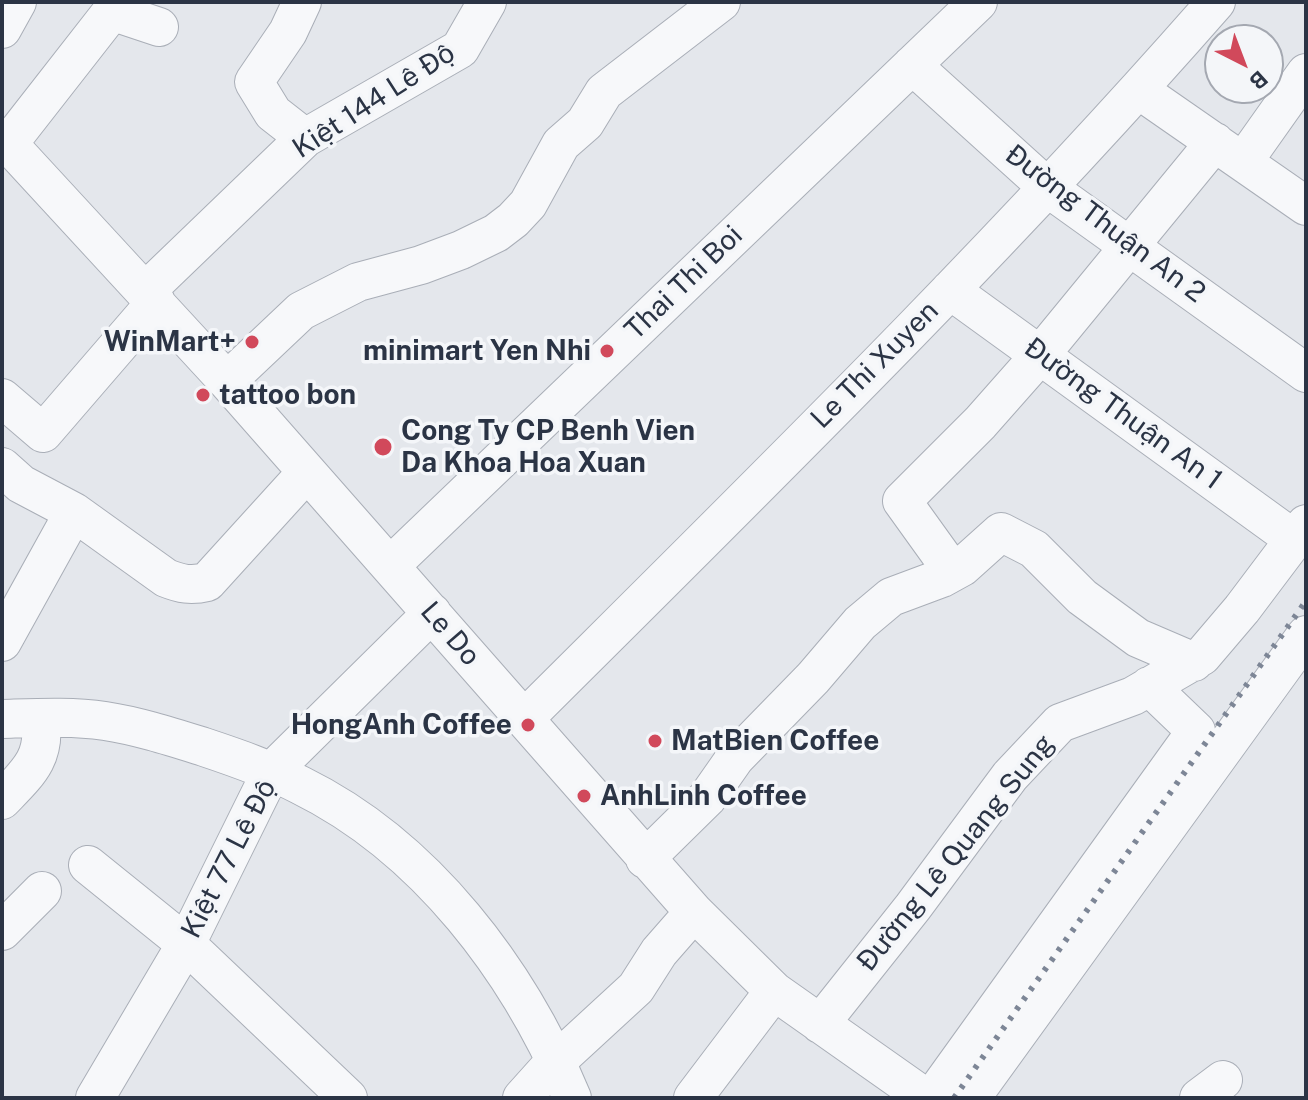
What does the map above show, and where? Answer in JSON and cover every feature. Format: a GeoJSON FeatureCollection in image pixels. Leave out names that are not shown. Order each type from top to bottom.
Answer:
{"type":"FeatureCollection","features":[{"type":"Feature","properties":{"kind":"street"},"geometry":{"type":"LineString","coordinates":[[2,29],[17,2]]}},
{"type":"Feature","properties":{"kind":"street"},"geometry":{"type":"LineString","coordinates":[[302,2],[288,32],[254,82],[273,113],[305,138]]}},
{"type":"Feature","properties":{"kind":"street"},"geometry":{"type":"LineString","coordinates":[[227,381],[301,311],[358,282],[421,265],[461,250],[496,233],[513,220],[528,204],[561,144],[585,123],[604,92],[721,2]]}},
{"type":"Feature","properties":{"kind":"street","name":"Thai Thi Boi"},"geometry":{"type":"LineString","coordinates":[[391,565],[978,2]]}},
{"type":"Feature","properties":{"kind":"street","name":"Le Thi Xuyen"},"geometry":{"type":"LineString","coordinates":[[524,719],[950,290],[1139,90],[1216,2]]}},
{"type":"Feature","properties":{"kind":"street","name":"Kiệt 144 Lê Độ"},"geometry":{"type":"LineString","coordinates":[[2,398],[43,433],[151,296],[305,138],[460,49],[477,5]]}},
{"type":"Feature","properties":{"kind":"street"},"geometry":{"type":"LineString","coordinates":[[6,140],[109,15],[117,13],[159,27]]}},
{"type":"Feature","properties":{"kind":"street","name":"Đường Thuận An 2"},"geometry":{"type":"LineString","coordinates":[[912,65],[1048,188],[1306,373]]}},
{"type":"Feature","properties":{"kind":"street"},"geometry":{"type":"LineString","coordinates":[[953,572],[902,501],[980,423],[1129,246],[1229,152],[1306,73]]}},
{"type":"Feature","properties":{"kind":"street"},"geometry":{"type":"LineString","coordinates":[[1139,90],[1306,206]]}},
{"type":"Feature","properties":{"kind":"street","name":"Le Do"},"geometry":{"type":"LineString","coordinates":[[6,140],[151,296],[391,565],[694,912],[774,991],[926,1098]]}},
{"type":"Feature","properties":{"kind":"street","name":"Đường Thuận An 1"},"geometry":{"type":"LineString","coordinates":[[950,290],[1300,532]]}},
{"type":"Feature","properties":{"kind":"street"},"geometry":{"type":"LineString","coordinates":[[2,467],[21,484],[74,512],[166,578],[193,585],[207,582],[307,472]]}},
{"type":"Feature","properties":{"kind":"street"},"geometry":{"type":"LineString","coordinates":[[2,642],[74,512]]}},
{"type":"Feature","properties":{"kind":"street"},"geometry":{"type":"LineString","coordinates":[[645,859],[707,798],[735,758],[813,678],[860,623],[891,597],[962,567],[1001,532],[1034,549],[1082,597],[1138,638],[1194,662]]}},
{"type":"Feature","properties":{"kind":"street","name":"Đường Lê Quang Sung"},"geometry":{"type":"LineString","coordinates":[[820,1024],[913,907],[1010,776],[1060,723],[1133,696],[1202,656],[1300,532]]}},
{"type":"Feature","properties":{"kind":"street","name":"Kiệt 77 Lê Độ"},"geometry":{"type":"LineString","coordinates":[[95,1098],[186,944],[271,772],[432,613]]}},
{"type":"Feature","properties":{"kind":"street"},"geometry":{"type":"LineString","coordinates":[[971,1098],[1306,635]]}},
{"type":"Feature","properties":{"kind":"street"},"geometry":{"type":"LineString","coordinates":[[932,1098],[1196,731],[1149,686]]}},
{"type":"Feature","properties":{"kind":"street"},"geometry":{"type":"LineString","coordinates":[[2,800],[34,764],[43,747],[40,718]]}},
{"type":"Feature","properties":{"kind":"street"},"geometry":{"type":"LineString","coordinates":[[2,719],[105,721],[183,740],[271,772],[346,812],[388,842],[456,909],[498,963],[556,1061],[572,1098]]}},
{"type":"Feature","properties":{"kind":"street"},"geometry":{"type":"LineString","coordinates":[[88,865],[186,944],[348,1098]]}},
{"type":"Feature","properties":{"kind":"street"},"geometry":{"type":"LineString","coordinates":[[2,931],[42,891]]}},
{"type":"Feature","properties":{"kind":"street"},"geometry":{"type":"LineString","coordinates":[[522,1098],[556,1061],[636,988],[659,952],[694,912]]}},
{"type":"Feature","properties":{"kind":"street"},"geometry":{"type":"LineString","coordinates":[[693,1098],[774,991]]}},
{"type":"Feature","properties":{"kind":"railway"},"geometry":{"type":"LineString","coordinates":[[954,1098],[1306,601]]}},
{"type":"Feature","properties":{"kind":"place","name":"WinMart+"},"geometry":{"type":"Point","coordinates":[252,342]}},
{"type":"Feature","properties":{"kind":"place","name":"minimart Yen Nhi"},"geometry":{"type":"Point","coordinates":[607,351]}},
{"type":"Feature","properties":{"kind":"place","name":"tattoo bon"},"geometry":{"type":"Point","coordinates":[203,395]}},
{"type":"Feature","properties":{"kind":"place","name":"Cong Ty CP Benh Vien Da Khoa Hoa Xuan"},"geometry":{"type":"Point","coordinates":[383,447]}},
{"type":"Feature","properties":{"kind":"place","name":"HongAnh Coffee"},"geometry":{"type":"Point","coordinates":[528,725]}},
{"type":"Feature","properties":{"kind":"place","name":"MatBien Coffee"},"geometry":{"type":"Point","coordinates":[655,741]}},
{"type":"Feature","properties":{"kind":"place","name":"AnhLinh Coffee"},"geometry":{"type":"Point","coordinates":[584,796]}}]}
